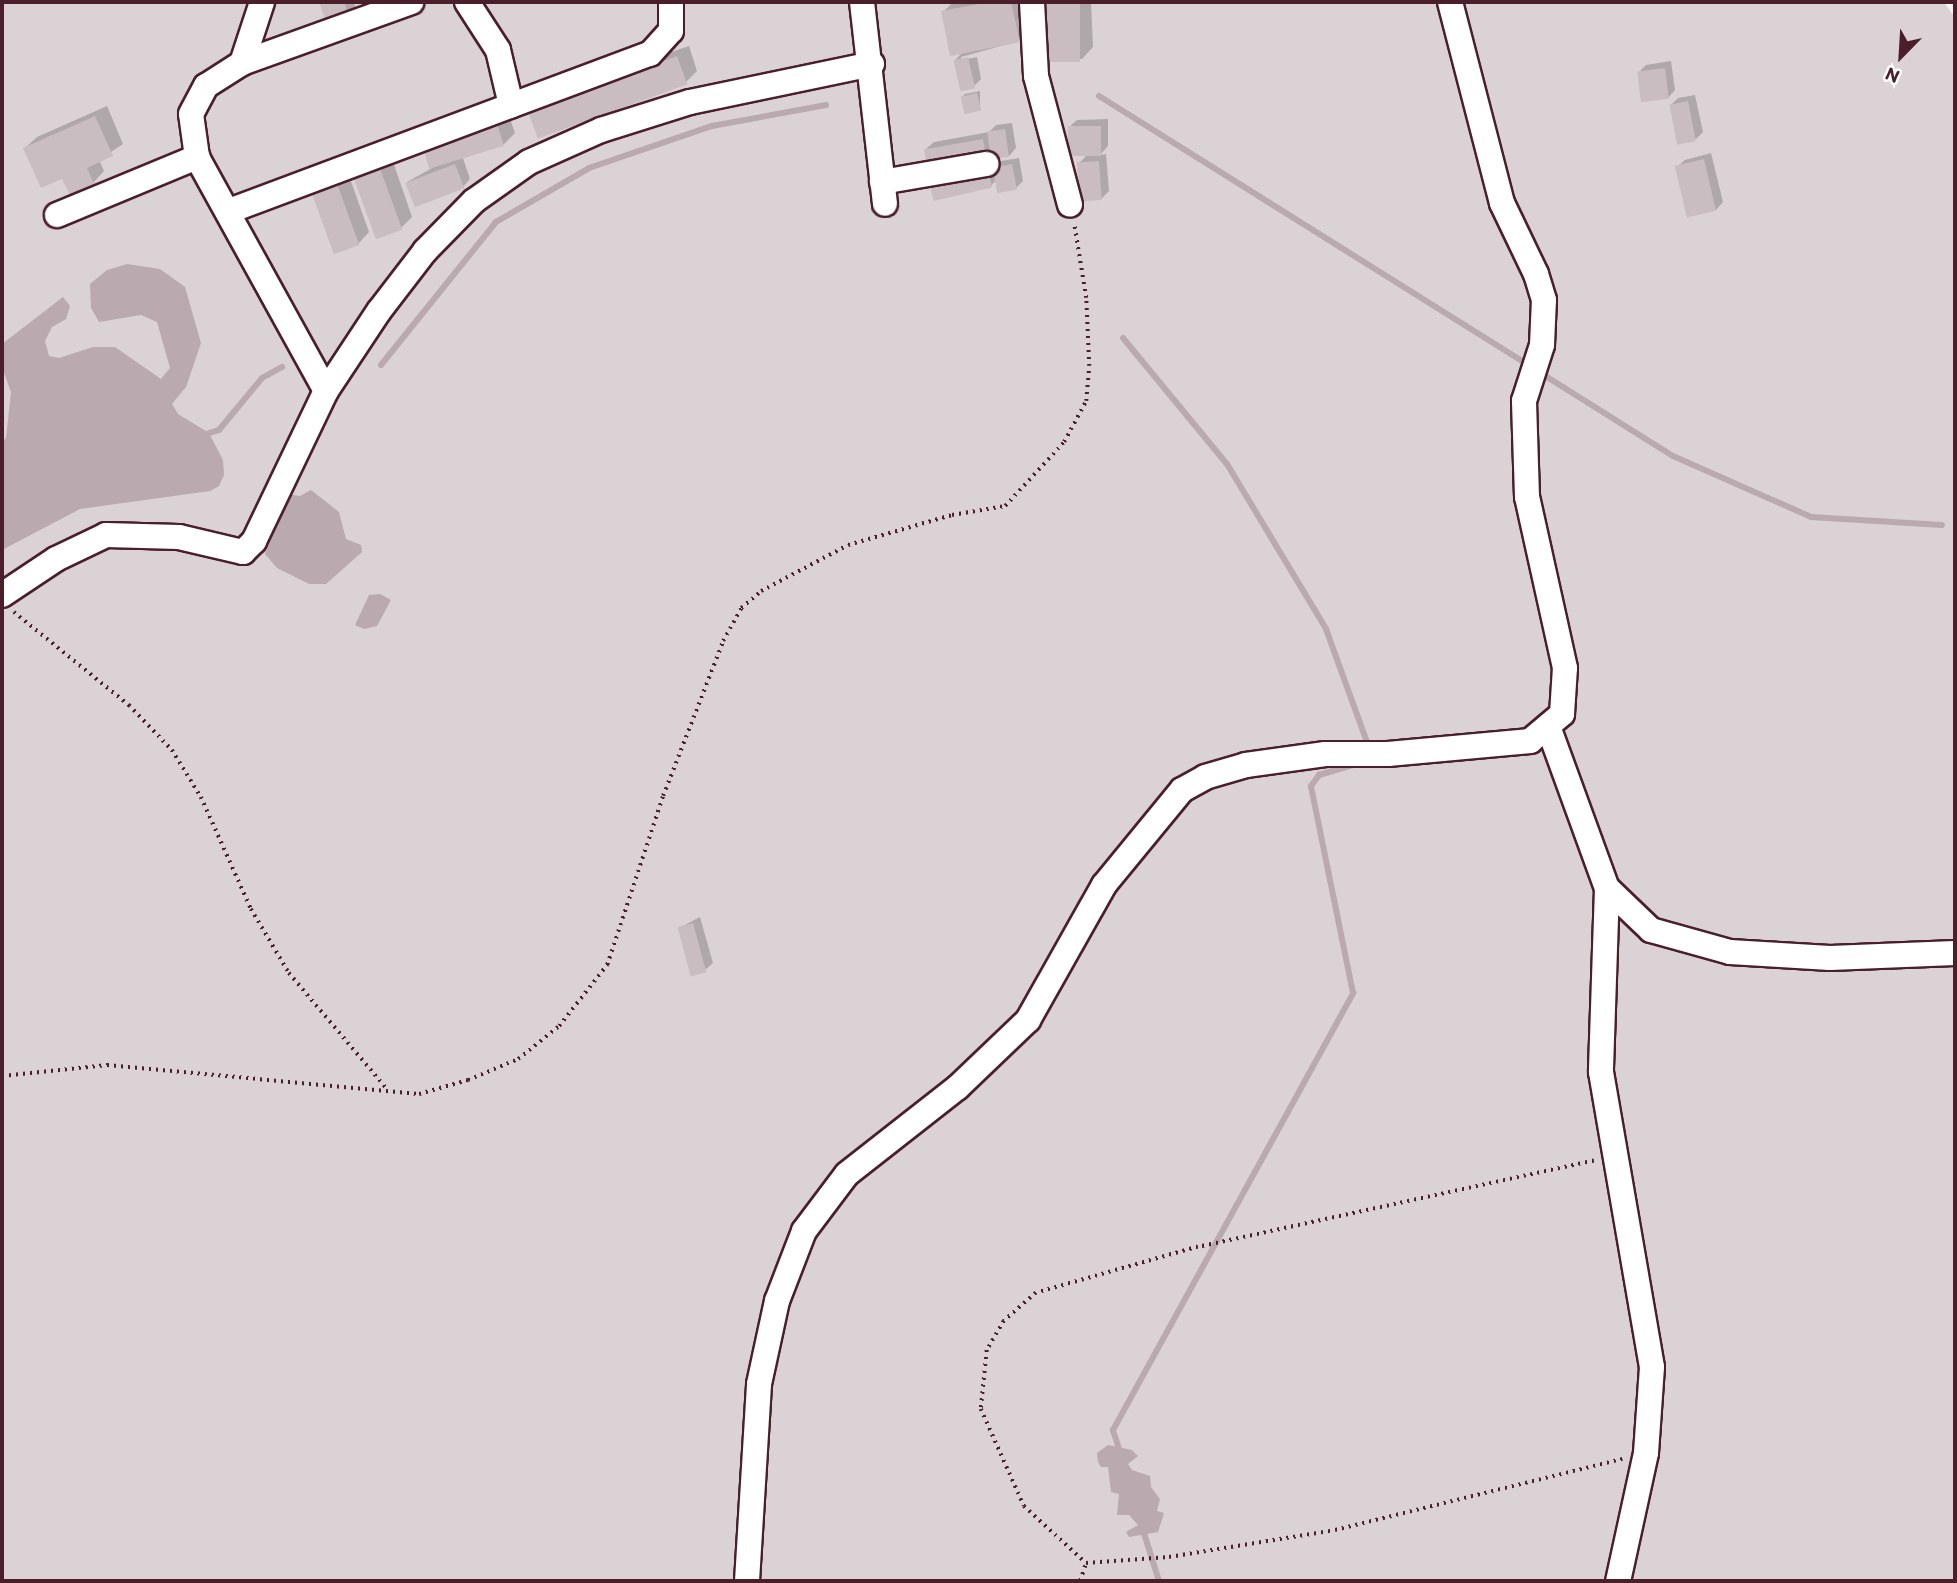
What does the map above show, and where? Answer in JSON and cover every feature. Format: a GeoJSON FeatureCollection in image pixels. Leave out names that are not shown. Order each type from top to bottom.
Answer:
{"type":"FeatureCollection","features":[{"type":"Feature","properties":{"kind":"street"},"geometry":{"type":"LineString","coordinates":[[242,64],[262,2]]}},
{"type":"Feature","properties":{"kind":"street"},"geometry":{"type":"LineString","coordinates":[[326,391],[197,157],[191,114],[206,86],[242,64],[411,2]]}},
{"type":"Feature","properties":{"kind":"street"},"geometry":{"type":"LineString","coordinates":[[467,2],[498,50],[511,105]]}},
{"type":"Feature","properties":{"kind":"street"},"geometry":{"type":"LineString","coordinates":[[229,211],[650,54],[671,30],[671,2]]}},
{"type":"Feature","properties":{"kind":"street"},"geometry":{"type":"LineString","coordinates":[[862,2],[872,64],[884,193],[986,164]]}},
{"type":"Feature","properties":{"kind":"street"},"geometry":{"type":"LineString","coordinates":[[1032,2],[1036,76],[1070,205]]}},
{"type":"Feature","properties":{"kind":"street"},"geometry":{"type":"LineString","coordinates":[[747,1581],[760,1384],[777,1301],[804,1231],[823,1201],[847,1174],[958,1087],[1028,1020],[1104,885],[1182,790],[1205,777],[1246,765],[1325,754],[1388,754],[1530,741],[1549,729],[1562,714],[1565,668],[1527,497],[1524,401],[1542,345],[1544,300],[1490,166],[1450,2]]}},
{"type":"Feature","properties":{"kind":"street"},"geometry":{"type":"LineString","coordinates":[[7,603],[56,559],[106,535],[179,537],[243,552],[264,520],[326,391],[425,251],[474,201],[529,162],[646,115],[872,64]]}},
{"type":"Feature","properties":{"kind":"street"},"geometry":{"type":"LineString","coordinates":[[57,215],[197,157]]}},
{"type":"Feature","properties":{"kind":"street"},"geometry":{"type":"LineString","coordinates":[[1549,729],[1606,888],[1599,1032],[1607,1116],[1617,1156],[1653,1367],[1646,1453],[1618,1581]]}},
{"type":"Feature","properties":{"kind":"street"},"geometry":{"type":"LineString","coordinates":[[1606,888],[1651,930],[1730,952],[1830,958],[1955,953]]}},
{"type":"Feature","properties":{"kind":"path"},"geometry":{"type":"LineString","coordinates":[[2,1076],[107,1065],[419,1094],[468,1080],[517,1059],[559,1026],[607,965],[663,796],[723,640],[741,608],[761,591],[848,545],[952,515],[1004,506],[1064,442],[1086,401],[1089,366],[1086,298],[1070,205]]}},
{"type":"Feature","properties":{"kind":"path"},"geometry":{"type":"LineString","coordinates":[[7,603],[129,705],[172,750],[201,797],[251,909],[289,973],[388,1091]]}},
{"type":"Feature","properties":{"kind":"path"},"geometry":{"type":"LineString","coordinates":[[1617,1156],[1235,1242],[1198,1247],[1036,1293],[1004,1321],[987,1350],[981,1409],[998,1455],[1024,1506],[1086,1563],[1169,1557],[1335,1530],[1646,1453]]}},
{"type":"Feature","properties":{"kind":"path"},"geometry":{"type":"LineString","coordinates":[[1080,1581],[1086,1563]]}},
{"type":"Feature","properties":{"kind":"shaded area"},"geometry":{"type":"Polygon","coordinates":[[[2,2],[1944,2],[1955,18],[1955,1581],[2,1581],[2,2]]]}},
{"type":"Feature","properties":{"kind":"shaded area"},"geometry":{"type":"Polygon","coordinates":[[[127,264],[160,269],[185,287],[201,343],[186,387],[172,404],[178,414],[209,433],[223,460],[224,475],[219,486],[210,491],[80,509],[2,550],[2,442],[6,438],[11,392],[3,370],[2,344],[63,297],[70,306],[66,319],[52,327],[45,341],[49,356],[59,358],[93,347],[115,347],[161,379],[170,368],[157,322],[141,315],[99,322],[91,308],[90,284],[107,270],[127,264]]]}},
{"type":"Feature","properties":{"kind":"shaded area"},"geometry":{"type":"Polygon","coordinates":[[[311,490],[339,512],[346,539],[361,545],[362,552],[326,584],[309,584],[277,568],[265,554],[287,494],[300,496],[311,490]]]}},
{"type":"Feature","properties":{"kind":"shaded area"},"geometry":{"type":"Polygon","coordinates":[[[380,594],[391,600],[377,626],[364,629],[355,625],[369,595],[380,594]]]}},
{"type":"Feature","properties":{"kind":"shaded area"},"geometry":{"type":"Polygon","coordinates":[[[1108,1445],[1132,1450],[1138,1456],[1128,1464],[1132,1470],[1150,1476],[1151,1487],[1160,1499],[1157,1511],[1164,1513],[1158,1532],[1129,1537],[1126,1532],[1138,1525],[1129,1515],[1117,1515],[1119,1494],[1111,1492],[1108,1467],[1101,1467],[1098,1462],[1097,1453],[1108,1445]]]}},
{"type":"Feature","properties":{"kind":"building"},"geometry":{"type":"Polygon","coordinates":[[[319,2],[344,2],[349,17],[327,25],[319,2]]]}},
{"type":"Feature","properties":{"kind":"building"},"geometry":{"type":"Polygon","coordinates":[[[990,2],[1011,2],[1020,42],[950,56],[941,11],[990,2]]]}},
{"type":"Feature","properties":{"kind":"building"},"geometry":{"type":"Polygon","coordinates":[[[1045,2],[1080,2],[1080,62],[1045,62],[1045,2]]]}},
{"type":"Feature","properties":{"kind":"building"},"geometry":{"type":"Polygon","coordinates":[[[677,56],[687,84],[538,139],[528,110],[677,56]]]}},
{"type":"Feature","properties":{"kind":"building"},"geometry":{"type":"Polygon","coordinates":[[[968,57],[975,88],[961,92],[953,60],[968,57]]]}},
{"type":"Feature","properties":{"kind":"building"},"geometry":{"type":"Polygon","coordinates":[[[1665,68],[1669,99],[1641,102],[1637,71],[1665,68]]]}},
{"type":"Feature","properties":{"kind":"building"},"geometry":{"type":"Polygon","coordinates":[[[977,93],[981,111],[964,114],[960,97],[977,93]]]}},
{"type":"Feature","properties":{"kind":"building"},"geometry":{"type":"Polygon","coordinates":[[[1688,101],[1696,141],[1677,145],[1669,105],[1688,101]]]}},
{"type":"Feature","properties":{"kind":"building"},"geometry":{"type":"Polygon","coordinates":[[[95,116],[113,156],[87,168],[94,184],[70,195],[62,179],[41,188],[23,148],[95,116]]]}},
{"type":"Feature","properties":{"kind":"building"},"geometry":{"type":"Polygon","coordinates":[[[496,120],[504,146],[429,169],[421,143],[496,120]]]}},
{"type":"Feature","properties":{"kind":"building"},"geometry":{"type":"Polygon","coordinates":[[[1068,126],[1101,126],[1101,156],[1068,156],[1068,126]]]}},
{"type":"Feature","properties":{"kind":"building"},"geometry":{"type":"Polygon","coordinates":[[[1005,129],[1009,157],[991,159],[987,132],[1005,129]]]}},
{"type":"Feature","properties":{"kind":"building"},"geometry":{"type":"Polygon","coordinates":[[[983,139],[986,156],[927,166],[924,149],[983,139]]]}},
{"type":"Feature","properties":{"kind":"building"},"geometry":{"type":"Polygon","coordinates":[[[1704,159],[1716,211],[1687,217],[1675,166],[1704,159]]]}},
{"type":"Feature","properties":{"kind":"building"},"geometry":{"type":"Polygon","coordinates":[[[1099,161],[1102,200],[1080,201],[1077,163],[1099,161]]]}},
{"type":"Feature","properties":{"kind":"building"},"geometry":{"type":"Polygon","coordinates":[[[378,163],[402,230],[376,239],[352,173],[378,163]]]}},
{"type":"Feature","properties":{"kind":"building"},"geometry":{"type":"Polygon","coordinates":[[[455,164],[464,188],[415,207],[406,183],[455,164]]]}},
{"type":"Feature","properties":{"kind":"building"},"geometry":{"type":"Polygon","coordinates":[[[1012,164],[1017,190],[997,193],[992,168],[1012,164]]]}},
{"type":"Feature","properties":{"kind":"building"},"geometry":{"type":"Polygon","coordinates":[[[988,170],[992,188],[934,201],[930,183],[988,170]]]}},
{"type":"Feature","properties":{"kind":"building"},"geometry":{"type":"Polygon","coordinates":[[[336,181],[359,245],[334,254],[311,190],[336,181]]]}},
{"type":"Feature","properties":{"kind":"building"},"geometry":{"type":"Polygon","coordinates":[[[693,923],[706,972],[691,976],[678,927],[693,923]]]}},
{"type":"Feature","properties":{"kind":"waterway"},"geometry":{"type":"LineString","coordinates":[[1099,96],[1530,366]]}},
{"type":"Feature","properties":{"kind":"waterway"},"geometry":{"type":"LineString","coordinates":[[381,365],[496,222],[589,168],[712,126],[826,105]]}},
{"type":"Feature","properties":{"kind":"waterway"},"geometry":{"type":"LineString","coordinates":[[1123,338],[1227,464],[1326,629],[1367,742],[1365,750]]}},
{"type":"Feature","properties":{"kind":"waterway"},"geometry":{"type":"LineString","coordinates":[[209,433],[219,430],[262,378],[282,367]]}},
{"type":"Feature","properties":{"kind":"waterway"},"geometry":{"type":"LineString","coordinates":[[1539,372],[1673,456],[1811,517],[1942,525]]}},
{"type":"Feature","properties":{"kind":"waterway"},"geometry":{"type":"LineString","coordinates":[[1120,1452],[1113,1430],[1353,993],[1311,786],[1319,775],[1360,763]]}},
{"type":"Feature","properties":{"kind":"waterway"},"geometry":{"type":"LineString","coordinates":[[1143,1530],[1159,1581]]}}]}
